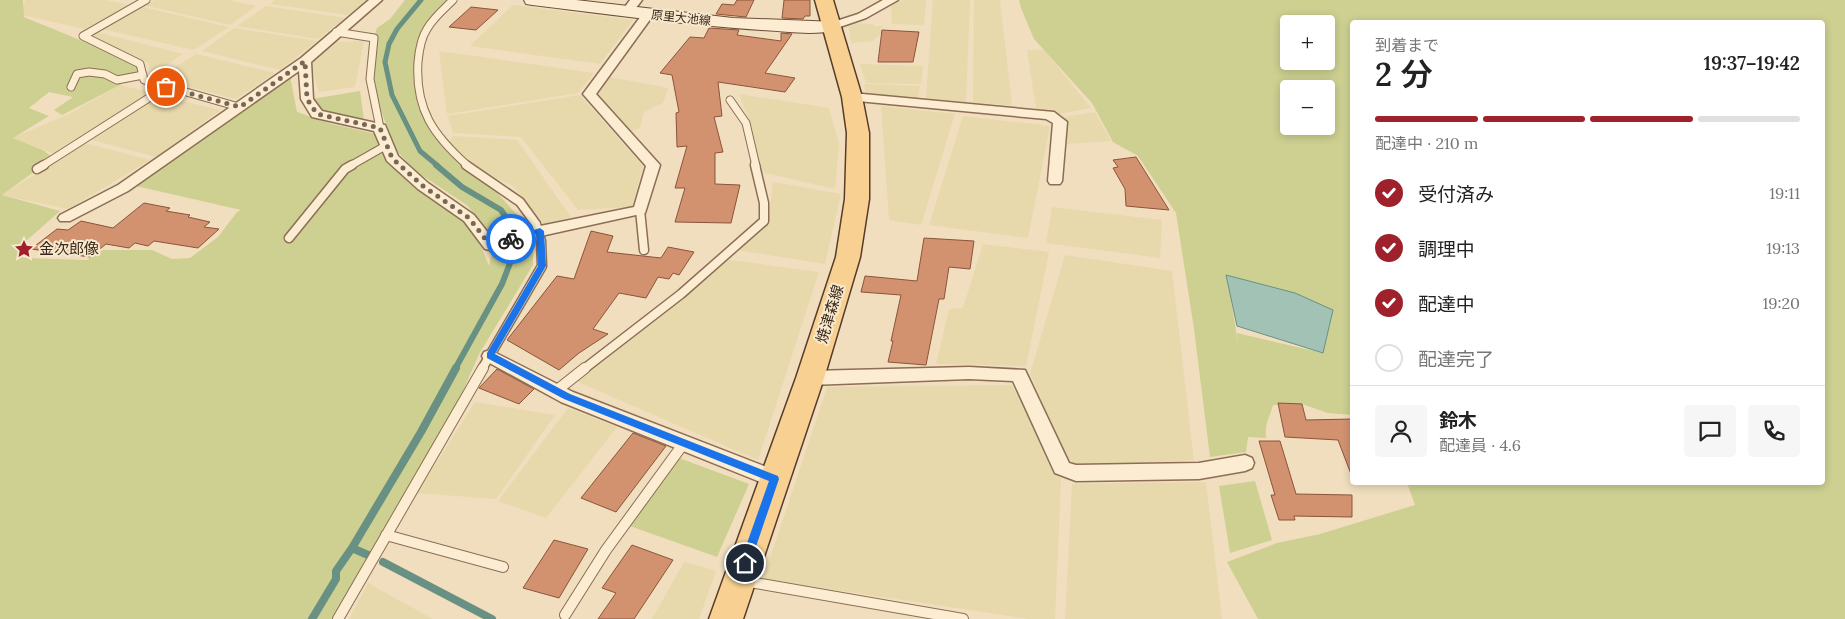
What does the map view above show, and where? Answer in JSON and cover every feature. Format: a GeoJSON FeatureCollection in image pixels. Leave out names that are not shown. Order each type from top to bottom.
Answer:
{"type":"FeatureCollection","features":[{"type":"Feature","properties":{"kind":"main road","name":"原里大池線"},"geometry":{"type":"LineString","coordinates":[[532,0],[632,6],[648,14],[733,23],[796,28],[831,26]]}},
{"type":"Feature","properties":{"kind":"main road","name":"焼津森線"},"geometry":{"type":"LineString","coordinates":[[726,619],[810,378],[848,257],[857,199],[858,133],[852,97],[824,0]]}},
{"type":"Feature","properties":{"kind":"street"},"geometry":{"type":"LineString","coordinates":[[65,218],[124,188],[240,107],[305,61],[336,32],[376,0]]}},
{"type":"Feature","properties":{"kind":"street"},"geometry":{"type":"LineString","coordinates":[[831,26],[862,16],[892,0]]}},
{"type":"Feature","properties":{"kind":"street"},"geometry":{"type":"LineString","coordinates":[[305,61],[307,99],[317,114],[380,128],[392,158],[423,186],[469,218],[490,245],[540,231],[640,210],[653,166],[589,94],[648,14]]}},
{"type":"Feature","properties":{"kind":"street"},"geometry":{"type":"LineString","coordinates":[[852,97],[1049,115],[1060,122],[1055,181]]}},
{"type":"Feature","properties":{"kind":"street"},"geometry":{"type":"LineString","coordinates":[[490,356],[567,397],[775,479]]}},
{"type":"Feature","properties":{"kind":"street"},"geometry":{"type":"LineString","coordinates":[[810,378],[969,372],[1019,375],[1062,468],[1076,473],[1199,471],[1245,464]]}},
{"type":"Feature","properties":{"kind":"lane"},"geometry":{"type":"LineString","coordinates":[[146,0],[83,36],[140,64],[144,80],[240,107]]}},
{"type":"Feature","properties":{"kind":"lane"},"geometry":{"type":"LineString","coordinates":[[338,619],[542,266],[540,231],[532,217],[508,191],[470,168],[451,148],[424,113],[418,82],[420,46],[426,29],[453,0]]}},
{"type":"Feature","properties":{"kind":"lane"},"geometry":{"type":"LineString","coordinates":[[336,32],[374,38],[370,79],[380,128]]}},
{"type":"Feature","properties":{"kind":"lane"},"geometry":{"type":"LineString","coordinates":[[71,87],[78,74],[89,72],[105,74],[117,80],[143,75]]}},
{"type":"Feature","properties":{"kind":"lane"},"geometry":{"type":"LineString","coordinates":[[38,170],[166,87]]}},
{"type":"Feature","properties":{"kind":"lane"},"geometry":{"type":"LineString","coordinates":[[556,390],[681,294],[764,221],[764,203],[746,123],[730,100]]}},
{"type":"Feature","properties":{"kind":"lane"},"geometry":{"type":"LineString","coordinates":[[289,238],[345,169],[387,145]]}},
{"type":"Feature","properties":{"kind":"lane"},"geometry":{"type":"LineString","coordinates":[[640,210],[644,250]]}},
{"type":"Feature","properties":{"kind":"lane"},"geometry":{"type":"LineString","coordinates":[[566,615],[606,550],[684,443]]}},
{"type":"Feature","properties":{"kind":"lane"},"geometry":{"type":"LineString","coordinates":[[386,536],[504,567]]}},
{"type":"Feature","properties":{"kind":"lane"},"geometry":{"type":"LineString","coordinates":[[739,580],[963,619]]}},
{"type":"Feature","properties":{"kind":"shaded area"},"geometry":{"type":"Polygon","coordinates":[[[25,0],[105,0],[130,5],[84,29],[22,15],[25,0]]]}},
{"type":"Feature","properties":{"kind":"shaded area"},"geometry":{"type":"Polygon","coordinates":[[[155,0],[229,0],[256,6],[230,25],[144,5],[155,0]]]}},
{"type":"Feature","properties":{"kind":"shaded area"},"geometry":{"type":"Polygon","coordinates":[[[275,0],[367,0],[348,15],[270,4],[275,0]]]}},
{"type":"Feature","properties":{"kind":"shaded area"},"geometry":{"type":"Polygon","coordinates":[[[903,0],[926,0],[924,25],[892,24],[891,5],[903,0]]]}},
{"type":"Feature","properties":{"kind":"shaded area"},"geometry":{"type":"Polygon","coordinates":[[[933,0],[970,0],[966,102],[926,98],[933,0]]]}},
{"type":"Feature","properties":{"kind":"shaded area"},"geometry":{"type":"Polygon","coordinates":[[[974,0],[1000,0],[1012,105],[973,103],[974,0]]]}},
{"type":"Feature","properties":{"kind":"shaded area"},"geometry":{"type":"Polygon","coordinates":[[[513,5],[633,20],[600,64],[470,46],[513,5]]]}},
{"type":"Feature","properties":{"kind":"shaded area"},"geometry":{"type":"Polygon","coordinates":[[[266,6],[345,18],[318,39],[237,26],[266,6]]]}},
{"type":"Feature","properties":{"kind":"shaded area"},"geometry":{"type":"Polygon","coordinates":[[[142,7],[229,27],[194,50],[102,29],[142,7]]]}},
{"type":"Feature","properties":{"kind":"shaded area"},"geometry":{"type":"Polygon","coordinates":[[[848,23],[882,26],[881,34],[873,41],[851,43],[848,23]]]}},
{"type":"Feature","properties":{"kind":"shaded area"},"geometry":{"type":"Polygon","coordinates":[[[234,28],[317,41],[280,70],[202,51],[234,28]]]}},
{"type":"Feature","properties":{"kind":"shaded area"},"geometry":{"type":"Polygon","coordinates":[[[97,32],[183,54],[152,74],[148,63],[84,38],[97,32]]]}},
{"type":"Feature","properties":{"kind":"shaded area"},"geometry":{"type":"Polygon","coordinates":[[[364,41],[355,87],[319,92],[310,62],[333,42],[364,41]]]}},
{"type":"Feature","properties":{"kind":"shaded area"},"geometry":{"type":"Polygon","coordinates":[[[1027,50],[1044,50],[1091,108],[1059,114],[1036,109],[1027,50]]]}},
{"type":"Feature","properties":{"kind":"shaded area"},"geometry":{"type":"Polygon","coordinates":[[[439,51],[594,73],[578,93],[447,114],[439,51]]]}},
{"type":"Feature","properties":{"kind":"shaded area"},"geometry":{"type":"Polygon","coordinates":[[[196,54],[275,73],[236,99],[157,79],[196,54]]]}},
{"type":"Feature","properties":{"kind":"shaded area"},"geometry":{"type":"Polygon","coordinates":[[[860,64],[923,66],[921,84],[866,83],[860,64]]]}},
{"type":"Feature","properties":{"kind":"shaded area"},"geometry":{"type":"Polygon","coordinates":[[[610,77],[668,88],[663,103],[644,112],[640,128],[630,132],[597,96],[610,77]]]}},
{"type":"Feature","properties":{"kind":"shaded area"},"geometry":{"type":"Polygon","coordinates":[[[864,84],[920,86],[918,99],[866,95],[864,84]]]}},
{"type":"Feature","properties":{"kind":"shaded area"},"geometry":{"type":"Polygon","coordinates":[[[120,85],[150,92],[53,153],[12,138],[67,115],[120,85]]]}},
{"type":"Feature","properties":{"kind":"shaded area"},"geometry":{"type":"Polygon","coordinates":[[[739,94],[829,108],[839,144],[835,189],[761,172],[752,128],[739,94]]]}},
{"type":"Feature","properties":{"kind":"shaded area"},"geometry":{"type":"Polygon","coordinates":[[[157,95],[220,110],[156,157],[88,139],[157,95]]]}},
{"type":"Feature","properties":{"kind":"shaded area"},"geometry":{"type":"Polygon","coordinates":[[[580,95],[643,166],[632,207],[578,210],[521,137],[453,133],[448,116],[580,95]]]}},
{"type":"Feature","properties":{"kind":"shaded area"},"geometry":{"type":"Polygon","coordinates":[[[881,106],[955,114],[921,225],[889,220],[881,106]]]}},
{"type":"Feature","properties":{"kind":"shaded area"},"geometry":{"type":"Polygon","coordinates":[[[1095,112],[1111,141],[1066,144],[1064,117],[1095,112]]]}},
{"type":"Feature","properties":{"kind":"shaded area"},"geometry":{"type":"Polygon","coordinates":[[[963,116],[1050,126],[1028,238],[929,225],[963,116]]]}},
{"type":"Feature","properties":{"kind":"shaded area"},"geometry":{"type":"Polygon","coordinates":[[[453,136],[517,140],[571,217],[544,225],[512,185],[484,174],[447,143],[453,136]]]}},
{"type":"Feature","properties":{"kind":"shaded area"},"geometry":{"type":"Polygon","coordinates":[[[85,143],[150,160],[68,209],[2,195],[85,143]]]}},
{"type":"Feature","properties":{"kind":"shaded area"},"geometry":{"type":"Polygon","coordinates":[[[773,182],[841,194],[825,264],[731,249],[769,216],[773,182]]]}},
{"type":"Feature","properties":{"kind":"shaded area"},"geometry":{"type":"Polygon","coordinates":[[[1052,207],[1162,220],[1160,258],[1046,243],[1052,207]]]}},
{"type":"Feature","properties":{"kind":"shaded area"},"geometry":{"type":"Polygon","coordinates":[[[983,244],[1049,252],[1026,366],[936,364],[949,309],[963,308],[983,244]]]}},
{"type":"Feature","properties":{"kind":"shaded area"},"geometry":{"type":"Polygon","coordinates":[[[1065,255],[1172,271],[1194,460],[1078,467],[1067,457],[1030,374],[1065,255]]]}},
{"type":"Feature","properties":{"kind":"shaded area"},"geometry":{"type":"Polygon","coordinates":[[[724,259],[819,272],[758,460],[571,379],[724,259]]]}},
{"type":"Feature","properties":{"kind":"shaded area"},"geometry":{"type":"Polygon","coordinates":[[[1226,275],[1295,293],[1333,310],[1323,353],[1237,326],[1226,275]]]}},
{"type":"Feature","properties":{"kind":"shaded area"},"geometry":{"type":"Polygon","coordinates":[[[1012,385],[1061,479],[1055,619],[1029,619],[763,579],[827,387],[1012,385]]]}},
{"type":"Feature","properties":{"kind":"shaded area"},"geometry":{"type":"Polygon","coordinates":[[[475,402],[555,415],[496,499],[417,493],[475,402]]]}},
{"type":"Feature","properties":{"kind":"shaded area"},"geometry":{"type":"Polygon","coordinates":[[[568,408],[617,427],[546,518],[498,501],[568,408]]]}},
{"type":"Feature","properties":{"kind":"shaded area"},"geometry":{"type":"Polygon","coordinates":[[[1206,482],[1222,619],[1065,619],[1072,484],[1206,482]]]}},
{"type":"Feature","properties":{"kind":"shaded area"},"geometry":{"type":"Polygon","coordinates":[[[684,562],[716,571],[699,619],[652,619],[684,562]]]}},
{"type":"Feature","properties":{"kind":"shaded area"},"geometry":{"type":"Polygon","coordinates":[[[368,583],[433,619],[349,619],[368,583]]]}},
{"type":"Feature","properties":{"kind":"green space"},"geometry":{"type":"Polygon","coordinates":[[[0,0],[23,0],[24,17],[114,54],[140,68],[120,85],[62,115],[54,110],[73,97],[49,92],[29,108],[49,116],[13,138],[43,150],[53,158],[2,195],[60,211],[18,248],[24,258],[87,260],[103,250],[152,250],[172,259],[190,258],[218,237],[237,212],[241,210],[136,186],[290,76],[297,112],[332,124],[376,134],[386,160],[404,177],[469,226],[480,244],[489,266],[493,247],[533,241],[533,265],[479,354],[443,437],[339,619],[0,619],[0,0]]]}},
{"type":"Feature","properties":{"kind":"green space"},"geometry":{"type":"Polygon","coordinates":[[[405,0],[453,0],[417,40],[424,113],[530,229],[493,241],[468,206],[414,170],[396,150],[370,82],[370,51],[377,28],[390,19],[405,0]]]}},
{"type":"Feature","properties":{"kind":"green space"},"geometry":{"type":"Polygon","coordinates":[[[1019,0],[1845,0],[1845,619],[1258,619],[1227,562],[1277,543],[1320,534],[1415,505],[1408,485],[1825,485],[1825,20],[1350,20],[1350,415],[1328,413],[1302,404],[1273,405],[1267,424],[1266,438],[1248,437],[1246,452],[1210,457],[1194,329],[1176,213],[1138,156],[1113,142],[1092,103],[1034,39],[1019,0]],[[1227,275],[1238,343],[1237,333],[1323,353],[1333,310],[1227,275]]]}},
{"type":"Feature","properties":{"kind":"green space"},"geometry":{"type":"Polygon","coordinates":[[[360,91],[364,121],[317,109],[312,99],[360,91]]]}},
{"type":"Feature","properties":{"kind":"green space"},"geometry":{"type":"Polygon","coordinates":[[[679,458],[749,484],[717,557],[627,525],[679,458]]]}},
{"type":"Feature","properties":{"kind":"green space"},"geometry":{"type":"Polygon","coordinates":[[[1255,481],[1272,540],[1230,553],[1219,486],[1255,481]]]}},
{"type":"Feature","properties":{"kind":"building"},"geometry":{"type":"Polygon","coordinates":[[[737,0],[754,0],[746,17],[716,14],[722,4],[734,5],[737,0]]]}},
{"type":"Feature","properties":{"kind":"building"},"geometry":{"type":"Polygon","coordinates":[[[784,0],[810,0],[810,16],[805,16],[803,19],[782,18],[784,0]]]}},
{"type":"Feature","properties":{"kind":"building"},"geometry":{"type":"Polygon","coordinates":[[[471,7],[498,10],[476,30],[449,27],[471,7]]]}},
{"type":"Feature","properties":{"kind":"building"},"geometry":{"type":"Polygon","coordinates":[[[709,28],[739,30],[737,35],[781,41],[781,33],[792,34],[765,73],[795,78],[785,92],[718,82],[722,116],[714,117],[723,152],[715,153],[715,184],[740,185],[731,223],[675,222],[685,188],[675,188],[687,146],[677,147],[676,113],[679,112],[672,75],[660,73],[690,37],[704,38],[709,28]]]}},
{"type":"Feature","properties":{"kind":"building"},"geometry":{"type":"Polygon","coordinates":[[[882,30],[919,32],[913,62],[878,62],[882,30]]]}},
{"type":"Feature","properties":{"kind":"building"},"geometry":{"type":"Polygon","coordinates":[[[1136,157],[1169,210],[1126,206],[1125,189],[1113,168],[1118,167],[1113,160],[1136,157]]]}},
{"type":"Feature","properties":{"kind":"building"},"geometry":{"type":"Polygon","coordinates":[[[144,203],[170,208],[166,211],[190,215],[188,217],[210,222],[204,227],[219,229],[198,248],[154,241],[148,246],[135,243],[129,248],[106,244],[90,257],[31,249],[57,229],[68,230],[81,221],[113,228],[144,203]]]}},
{"type":"Feature","properties":{"kind":"building"},"geometry":{"type":"Polygon","coordinates":[[[591,231],[613,236],[607,252],[661,258],[668,247],[694,252],[679,275],[673,273],[669,279],[658,277],[646,298],[619,293],[593,329],[608,334],[579,353],[559,370],[507,340],[557,276],[574,279],[591,231]]]}},
{"type":"Feature","properties":{"kind":"building"},"geometry":{"type":"Polygon","coordinates":[[[924,238],[974,241],[970,269],[949,267],[944,299],[939,299],[926,365],[888,362],[901,295],[861,292],[865,276],[917,281],[924,238]]]}},
{"type":"Feature","properties":{"kind":"building"},"geometry":{"type":"Polygon","coordinates":[[[497,369],[534,389],[519,404],[479,388],[497,369]]]}},
{"type":"Feature","properties":{"kind":"building"},"geometry":{"type":"Polygon","coordinates":[[[1278,403],[1302,404],[1306,420],[1350,419],[1350,471],[1338,440],[1285,437],[1278,403]]]}},
{"type":"Feature","properties":{"kind":"building"},"geometry":{"type":"Polygon","coordinates":[[[633,433],[666,446],[616,512],[581,498],[633,433]]]}},
{"type":"Feature","properties":{"kind":"building"},"geometry":{"type":"Polygon","coordinates":[[[1259,441],[1280,441],[1296,494],[1352,495],[1352,517],[1294,516],[1295,520],[1279,520],[1271,495],[1275,495],[1259,441]]]}},
{"type":"Feature","properties":{"kind":"building"},"geometry":{"type":"Polygon","coordinates":[[[554,540],[588,549],[559,598],[523,588],[554,540]]]}},
{"type":"Feature","properties":{"kind":"building"},"geometry":{"type":"Polygon","coordinates":[[[632,545],[673,560],[634,619],[598,619],[616,593],[602,588],[632,545]]]}},
{"type":"Feature","properties":{"kind":"waterway"},"geometry":{"type":"LineString","coordinates":[[421,0],[397,29],[389,44],[385,62],[392,95],[420,151],[438,166]]}},
{"type":"Feature","properties":{"kind":"waterway"},"geometry":{"type":"LineString","coordinates":[[436,165],[462,187],[501,210],[513,228],[512,258],[502,284],[455,369]]}},
{"type":"Feature","properties":{"kind":"waterway"},"geometry":{"type":"LineString","coordinates":[[352,548],[421,432],[456,368]]}},
{"type":"Feature","properties":{"kind":"waterway"},"geometry":{"type":"LineString","coordinates":[[312,619],[336,579],[336,571],[352,548]]}},
{"type":"Feature","properties":{"kind":"waterway"},"geometry":{"type":"LineString","coordinates":[[352,548],[368,555]]}},
{"type":"Feature","properties":{"kind":"waterway"},"geometry":{"type":"LineString","coordinates":[[383,562],[492,619]]}},
{"type":"Feature","properties":{"kind":"way so far"},"geometry":{"type":"LineString","coordinates":[[166,87],[240,107],[305,61],[307,99],[317,114],[380,128],[392,158],[423,186],[469,218],[490,245],[511,239]]}},
{"type":"Feature","properties":{"kind":"place","name":"金次郎像"},"geometry":{"type":"Point","coordinates":[24,249]}},
{"type":"Feature","properties":{"kind":"route"},"geometry":{"type":"LineString","coordinates":[[511,239],[540,231],[542,266],[490,356],[524,372],[567,397],[775,479],[745,563]]}}]}
